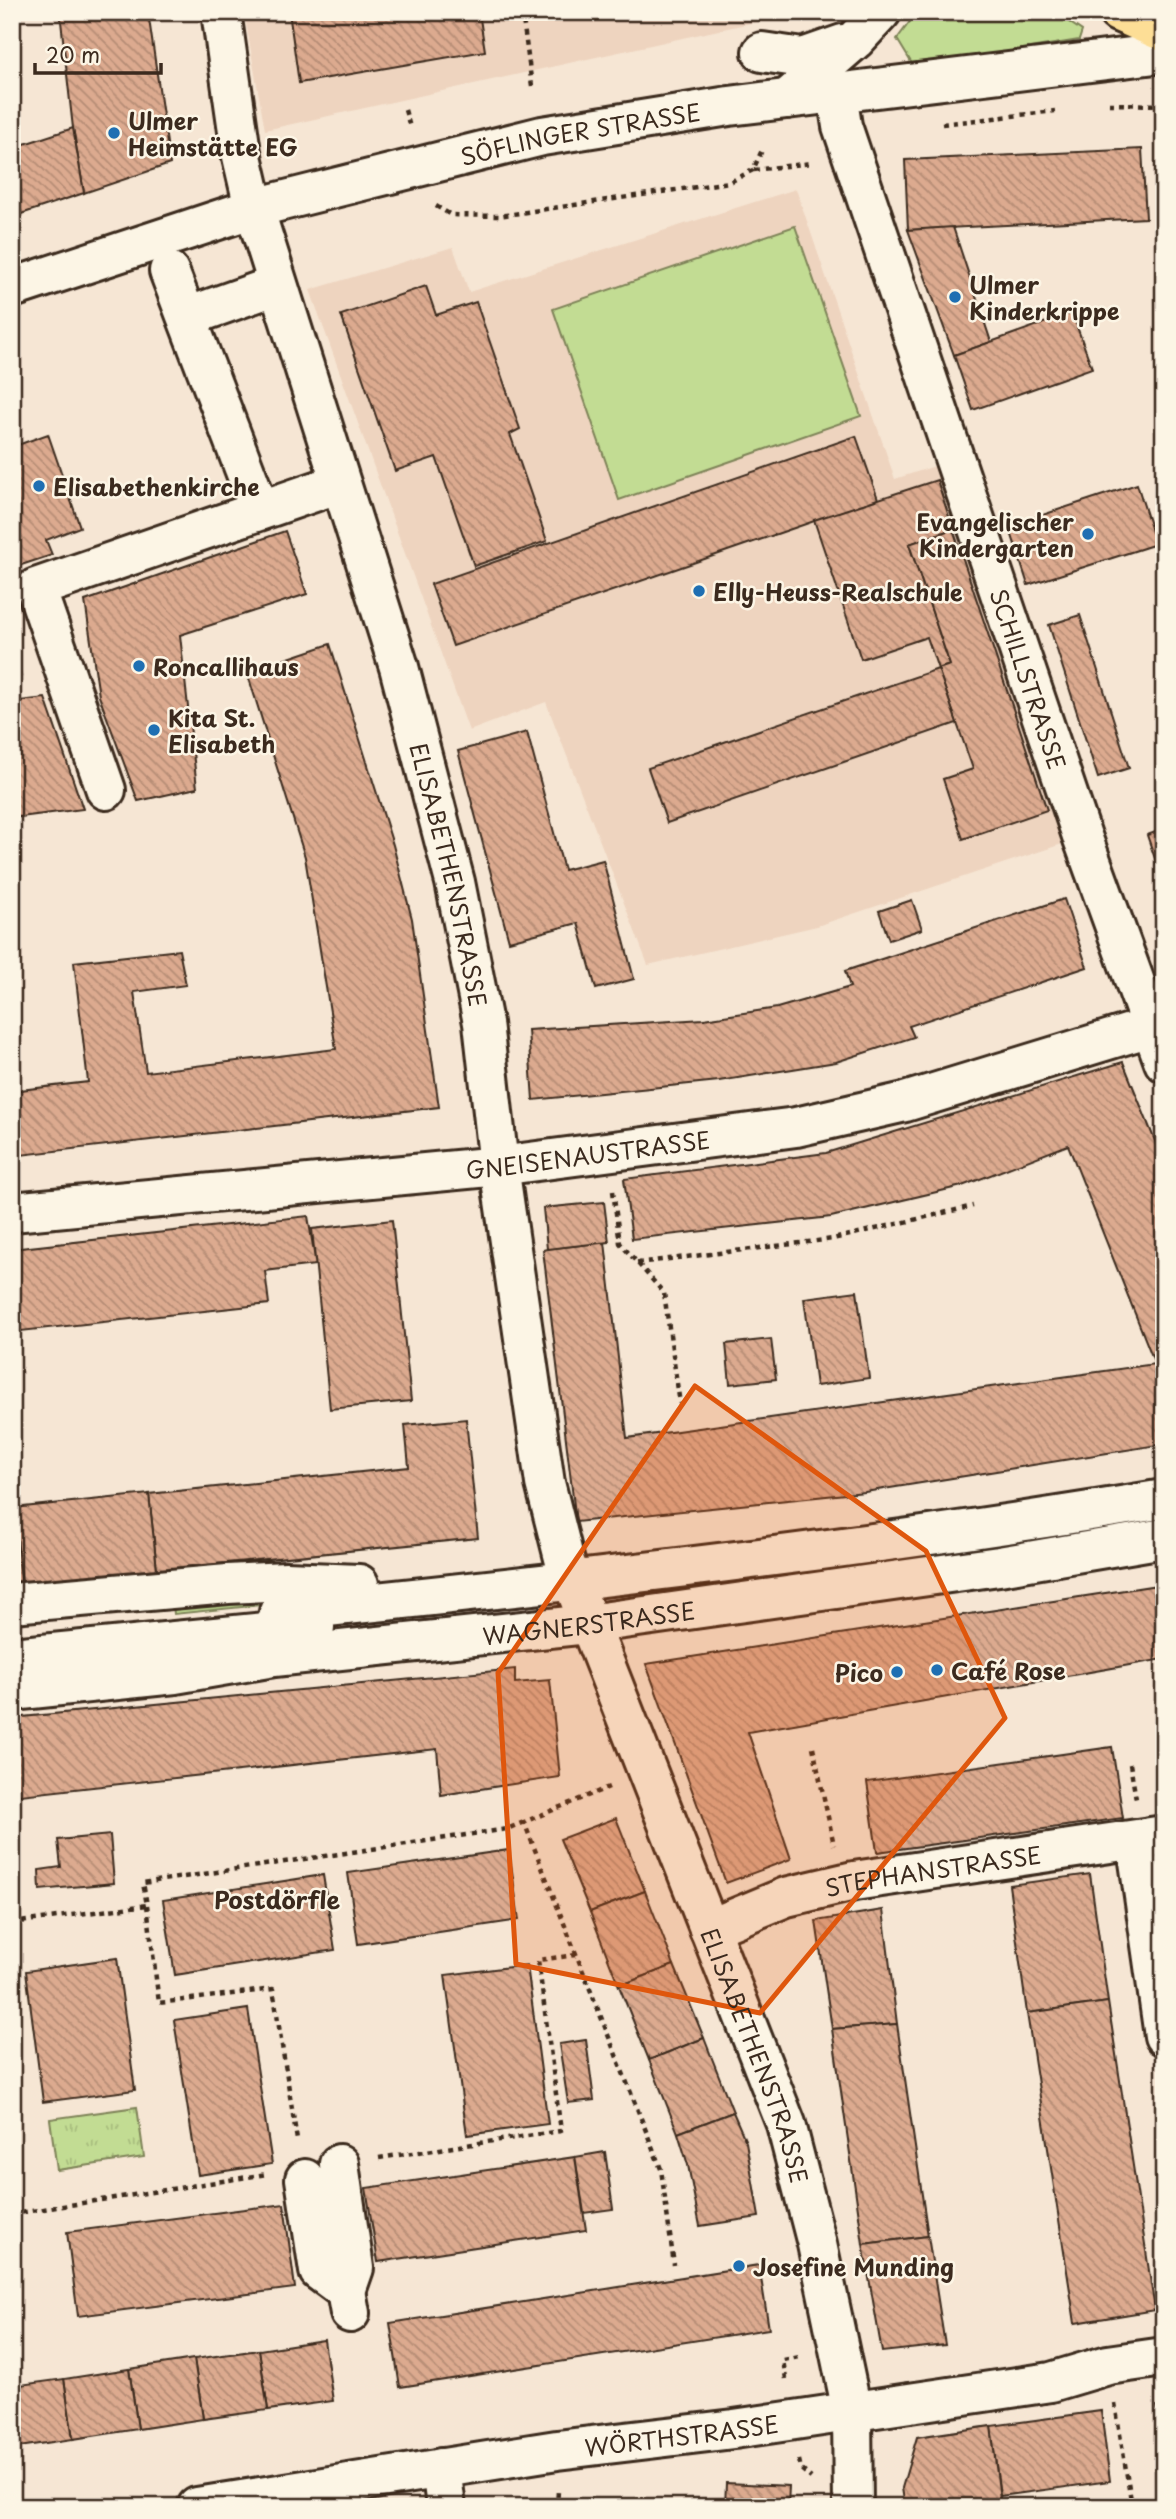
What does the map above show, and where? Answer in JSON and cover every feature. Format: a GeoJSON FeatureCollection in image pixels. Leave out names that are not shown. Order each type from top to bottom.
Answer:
{"type":"FeatureCollection","features":[{"type":"Feature","properties":{"kind":"main road"},"geometry":{"type":"LineString","coordinates":[[1118,12],[1164,32]]}},
{"type":"Feature","properties":{"kind":"street","name":"ELISABETHENSTRASSE"},"geometry":{"type":"LineString","coordinates":[[221,12],[241,152],[254,208],[399,667],[455,882],[483,1023],[499,1167],[545,1483],[576,1592],[786,2124],[817,2244],[852,2411],[853,2507]]}},
{"type":"Feature","properties":{"kind":"street"},"geometry":{"type":"LineString","coordinates":[[787,99],[855,40],[881,12]]}},
{"type":"Feature","properties":{"kind":"street"},"geometry":{"type":"LineString","coordinates":[[762,52],[803,58],[855,40]]}},
{"type":"Feature","properties":{"kind":"street","name":"SÖFLINGER STRASSE"},"geometry":{"type":"LineString","coordinates":[[12,288],[254,208],[541,136],[787,99],[1164,53]]}},
{"type":"Feature","properties":{"kind":"street","name":"SCHILLSTRASSE"},"geometry":{"type":"LineString","coordinates":[[837,94],[842,126],[1132,977],[1164,1062]]}},
{"type":"Feature","properties":{"kind":"street"},"geometry":{"type":"LineString","coordinates":[[169,271],[260,510]]}},
{"type":"Feature","properties":{"kind":"street"},"geometry":{"type":"LineString","coordinates":[[187,317],[277,285]]}},
{"type":"Feature","properties":{"kind":"street"},"geometry":{"type":"LineString","coordinates":[[106,790],[36,587],[340,483]]}},
{"type":"Feature","properties":{"kind":"street","name":"GNEISENAUSTRASSE"},"geometry":{"type":"LineString","coordinates":[[12,1212],[499,1167],[796,1127],[905,1102],[1150,1027]]}},
{"type":"Feature","properties":{"kind":"street","name":"WAGNERSTRASSE"},"geometry":{"type":"LineString","coordinates":[[12,1691],[176,1674],[274,1657],[576,1592],[1051,1499],[1164,1481]]}},
{"type":"Feature","properties":{"kind":"street"},"geometry":{"type":"LineString","coordinates":[[12,1638],[576,1592],[866,1544],[1164,1499]]}},
{"type":"Feature","properties":{"kind":"street"},"geometry":{"type":"LineString","coordinates":[[12,1657],[576,1592],[866,1563],[1164,1518]]}},
{"type":"Feature","properties":{"kind":"street","name":"WAGNERSTRASSE"},"geometry":{"type":"LineString","coordinates":[[12,1603],[240,1583],[379,1583],[576,1592],[999,1566],[1164,1538]]}},
{"type":"Feature","properties":{"kind":"street"},"geometry":{"type":"LineString","coordinates":[[1150,1837],[1164,2036]]}},
{"type":"Feature","properties":{"kind":"street","name":"STEPHANSTRASSE"},"geometry":{"type":"LineString","coordinates":[[709,1929],[786,1897],[842,1884],[1150,1837]]}},
{"type":"Feature","properties":{"kind":"street"},"geometry":{"type":"LineString","coordinates":[[292,2165],[319,2271],[348,2302],[354,2268],[339,2164]]}},
{"type":"Feature","properties":{"kind":"street","name":"WÖRTHSTRASSE"},"geometry":{"type":"LineString","coordinates":[[197,2507],[441,2468],[1051,2382],[1108,2365],[1164,2357]]}},
{"type":"Feature","properties":{"kind":"street"},"geometry":{"type":"LineString","coordinates":[[441,2468],[446,2507]]}},
{"type":"Feature","properties":{"kind":"path"},"geometry":{"type":"LineString","coordinates":[[522,12],[532,86]]}},
{"type":"Feature","properties":{"kind":"path"},"geometry":{"type":"LineString","coordinates":[[753,170],[763,148]]}},
{"type":"Feature","properties":{"kind":"path"},"geometry":{"type":"LineString","coordinates":[[429,202],[451,215],[499,216],[730,182],[753,170],[821,161]]}},
{"type":"Feature","properties":{"kind":"path"},"geometry":{"type":"LineString","coordinates":[[608,1152],[620,1243],[664,1293],[680,1404]]}},
{"type":"Feature","properties":{"kind":"path"},"geometry":{"type":"LineString","coordinates":[[637,1263],[833,1239],[973,1206]]}},
{"type":"Feature","properties":{"kind":"path"},"geometry":{"type":"LineString","coordinates":[[813,1747],[842,1884]]}},
{"type":"Feature","properties":{"kind":"path"},"geometry":{"type":"LineString","coordinates":[[12,2214],[292,2165],[273,1989],[159,2003],[143,1883],[507,1829],[645,1772]]}},
{"type":"Feature","properties":{"kind":"path"},"geometry":{"type":"LineString","coordinates":[[524,1822],[661,2169],[674,2265]]}},
{"type":"Feature","properties":{"kind":"path"},"geometry":{"type":"LineString","coordinates":[[12,1923],[147,1905]]}},
{"type":"Feature","properties":{"kind":"path"},"geometry":{"type":"LineString","coordinates":[[339,2164],[561,2131],[538,1960],[576,1955]]}},
{"type":"Feature","properties":{"kind":"path"},"geometry":{"type":"LineString","coordinates":[[1108,2365],[1132,2506],[1128,2507]]}},
{"type":"Feature","properties":{"kind":"highlighted area"},"geometry":{"type":"Polygon","coordinates":[[[695,1386],[926,1551],[1005,1718],[760,2013],[516,1964],[498,1673],[695,1386]]]}},
{"type":"Feature","properties":{"kind":"shaded area"},"geometry":{"type":"Polygon","coordinates":[[[244,12],[788,12],[787,15],[265,130],[244,12]]]}},
{"type":"Feature","properties":{"kind":"shaded area","name":"Elly-Heuss-Realschule"},"geometry":{"type":"Polygon","coordinates":[[[796,189],[895,479],[938,465],[1065,843],[817,926],[648,965],[546,702],[469,731],[310,290],[453,247],[469,292],[796,189]]]}},
{"type":"Feature","properties":{"kind":"green space"},"geometry":{"type":"Polygon","coordinates":[[[917,12],[1054,12],[1082,31],[1079,40],[914,67],[897,39],[917,12]]]}},
{"type":"Feature","properties":{"kind":"green space"},"geometry":{"type":"Polygon","coordinates":[[[795,226],[861,416],[619,500],[553,309],[795,226]]]}},
{"type":"Feature","properties":{"kind":"green space"},"geometry":{"type":"Polygon","coordinates":[[[172,1598],[309,1600],[174,1614],[172,1598]]]}},
{"type":"Feature","properties":{"kind":"green space"},"geometry":{"type":"Polygon","coordinates":[[[137,2107],[144,2157],[57,2170],[50,2119],[137,2107]]]}},
{"type":"Feature","properties":{"kind":"building"},"geometry":{"type":"Polygon","coordinates":[[[60,12],[148,12],[170,164],[84,193],[73,128],[60,12]]]}},
{"type":"Feature","properties":{"kind":"building"},"geometry":{"type":"Polygon","coordinates":[[[289,12],[479,12],[485,51],[299,83],[289,12]]]}},
{"type":"Feature","properties":{"kind":"building"},"geometry":{"type":"Polygon","coordinates":[[[73,128],[84,193],[12,217],[12,148],[73,128]]]}},
{"type":"Feature","properties":{"kind":"building"},"geometry":{"type":"Polygon","coordinates":[[[1142,149],[1146,218],[908,230],[905,160],[1142,149]]]}},
{"type":"Feature","properties":{"kind":"building"},"geometry":{"type":"Polygon","coordinates":[[[953,227],[991,342],[954,355],[908,230],[953,227]]]}},
{"type":"Feature","properties":{"kind":"building"},"geometry":{"type":"Polygon","coordinates":[[[426,286],[436,315],[476,302],[520,429],[510,434],[547,541],[474,566],[436,457],[395,471],[341,315],[426,286]]]}},
{"type":"Feature","properties":{"kind":"building"},"geometry":{"type":"Polygon","coordinates":[[[1072,313],[1092,368],[973,410],[954,355],[1072,313]]]}},
{"type":"Feature","properties":{"kind":"building","name":"Elisabethenkirche"},"geometry":{"type":"Polygon","coordinates":[[[48,434],[80,527],[46,540],[52,555],[12,568],[12,439],[15,446],[48,434]]]}},
{"type":"Feature","properties":{"kind":"building"},"geometry":{"type":"Polygon","coordinates":[[[856,436],[878,499],[453,646],[431,584],[856,436]]]}},
{"type":"Feature","properties":{"kind":"building"},"geometry":{"type":"Polygon","coordinates":[[[937,480],[953,529],[909,544],[950,665],[938,669],[927,637],[861,659],[814,520],[937,480]]]}},
{"type":"Feature","properties":{"kind":"building"},"geometry":{"type":"Polygon","coordinates":[[[1137,484],[1156,544],[1028,585],[1009,526],[1137,484]]]}},
{"type":"Feature","properties":{"kind":"building"},"geometry":{"type":"Polygon","coordinates":[[[953,529],[1047,810],[963,839],[943,779],[973,769],[938,669],[950,665],[909,544],[953,529]]]}},
{"type":"Feature","properties":{"kind":"building","name":"Roncallihaus"},"geometry":{"type":"Polygon","coordinates":[[[285,531],[307,594],[180,635],[197,788],[138,801],[99,696],[85,601],[285,531]]]}},
{"type":"Feature","properties":{"kind":"building"},"geometry":{"type":"Polygon","coordinates":[[[1080,615],[1129,768],[1098,778],[1049,625],[1080,615]]]}},
{"type":"Feature","properties":{"kind":"building"},"geometry":{"type":"Polygon","coordinates":[[[330,644],[393,845],[412,919],[439,1107],[12,1156],[12,1091],[88,1082],[74,962],[179,950],[186,985],[134,992],[146,1072],[336,1049],[305,857],[247,672],[330,644]]]}},
{"type":"Feature","properties":{"kind":"building"},"geometry":{"type":"Polygon","coordinates":[[[938,669],[957,723],[667,823],[648,768],[938,669]]]}},
{"type":"Feature","properties":{"kind":"building"},"geometry":{"type":"Polygon","coordinates":[[[45,698],[83,809],[12,818],[12,702],[45,698]]]}},
{"type":"Feature","properties":{"kind":"building"},"geometry":{"type":"Polygon","coordinates":[[[527,732],[564,870],[603,860],[634,979],[596,989],[578,923],[509,941],[458,751],[527,732]]]}},
{"type":"Feature","properties":{"kind":"building"},"geometry":{"type":"Polygon","coordinates":[[[1164,829],[1164,885],[1147,835],[1164,829]]]}},
{"type":"Feature","properties":{"kind":"building"},"geometry":{"type":"Polygon","coordinates":[[[1064,899],[1087,967],[909,1026],[914,1037],[836,1062],[719,1081],[533,1100],[528,1030],[704,1019],[777,1008],[850,987],[845,971],[1064,899]]]}},
{"type":"Feature","properties":{"kind":"building"},"geometry":{"type":"Polygon","coordinates":[[[912,900],[922,929],[889,940],[879,911],[912,900]]]}},
{"type":"Feature","properties":{"kind":"building"},"geometry":{"type":"Polygon","coordinates":[[[1123,1062],[1164,1163],[1164,1444],[865,1492],[576,1522],[543,1250],[605,1242],[627,1438],[1155,1364],[1068,1145],[962,1186],[831,1217],[632,1239],[624,1179],[826,1153],[1123,1062]]]}},
{"type":"Feature","properties":{"kind":"building"},"geometry":{"type":"Polygon","coordinates":[[[604,1202],[609,1242],[547,1249],[543,1208],[604,1202]]]}},
{"type":"Feature","properties":{"kind":"building"},"geometry":{"type":"Polygon","coordinates":[[[308,1216],[316,1265],[265,1271],[269,1304],[12,1332],[12,1249],[308,1216]]]}},
{"type":"Feature","properties":{"kind":"building"},"geometry":{"type":"Polygon","coordinates":[[[392,1220],[411,1401],[330,1409],[312,1229],[392,1220]]]}},
{"type":"Feature","properties":{"kind":"building"},"geometry":{"type":"Polygon","coordinates":[[[857,1291],[869,1378],[816,1386],[804,1298],[857,1291]]]}},
{"type":"Feature","properties":{"kind":"building"},"geometry":{"type":"Polygon","coordinates":[[[771,1339],[776,1379],[730,1384],[726,1344],[771,1339]]]}},
{"type":"Feature","properties":{"kind":"building"},"geometry":{"type":"Polygon","coordinates":[[[466,1419],[478,1538],[157,1570],[149,1494],[409,1467],[405,1425],[466,1419]]]}},
{"type":"Feature","properties":{"kind":"building"},"geometry":{"type":"Polygon","coordinates":[[[149,1494],[157,1570],[22,1585],[14,1508],[149,1494]]]}},
{"type":"Feature","properties":{"kind":"building"},"geometry":{"type":"Polygon","coordinates":[[[12,1508],[22,1585],[12,1586],[12,1508]]]}},
{"type":"Feature","properties":{"kind":"building"},"geometry":{"type":"Polygon","coordinates":[[[1164,1584],[1164,1659],[748,1732],[791,1859],[726,1883],[646,1664],[1164,1584]]]}},
{"type":"Feature","properties":{"kind":"building"},"geometry":{"type":"Polygon","coordinates":[[[515,1669],[515,1683],[550,1680],[560,1777],[441,1795],[437,1749],[12,1796],[12,1718],[515,1669]]]}},
{"type":"Feature","properties":{"kind":"building"},"geometry":{"type":"Polygon","coordinates":[[[1112,1747],[1123,1818],[877,1852],[867,1782],[1112,1747]]]}},
{"type":"Feature","properties":{"kind":"building"},"geometry":{"type":"Polygon","coordinates":[[[616,1818],[645,1891],[590,1912],[560,1839],[616,1818]]]}},
{"type":"Feature","properties":{"kind":"building"},"geometry":{"type":"Polygon","coordinates":[[[110,1835],[114,1883],[40,1890],[39,1870],[61,1867],[58,1840],[110,1835]]]}},
{"type":"Feature","properties":{"kind":"building"},"geometry":{"type":"Polygon","coordinates":[[[509,1850],[519,1920],[358,1944],[348,1873],[509,1850]]]}},
{"type":"Feature","properties":{"kind":"building"},"geometry":{"type":"Polygon","coordinates":[[[1090,1874],[1108,2002],[1027,2013],[1009,1885],[1090,1874]]]}},
{"type":"Feature","properties":{"kind":"building"},"geometry":{"type":"Polygon","coordinates":[[[323,1875],[335,1950],[175,1975],[163,1900],[323,1875]]]}},
{"type":"Feature","properties":{"kind":"building"},"geometry":{"type":"Polygon","coordinates":[[[645,1891],[674,1965],[619,1986],[590,1912],[645,1891]]]}},
{"type":"Feature","properties":{"kind":"building"},"geometry":{"type":"Polygon","coordinates":[[[883,1910],[897,2024],[832,2029],[816,1921],[883,1910]]]}},
{"type":"Feature","properties":{"kind":"building"},"geometry":{"type":"Polygon","coordinates":[[[117,1958],[135,2090],[43,2102],[26,1971],[117,1958]]]}},
{"type":"Feature","properties":{"kind":"building"},"geometry":{"type":"Polygon","coordinates":[[[527,1965],[548,2124],[467,2135],[445,1975],[527,1965]]]}},
{"type":"Feature","properties":{"kind":"building"},"geometry":{"type":"Polygon","coordinates":[[[674,1965],[704,2038],[649,2060],[619,1986],[674,1965]]]}},
{"type":"Feature","properties":{"kind":"building"},"geometry":{"type":"Polygon","coordinates":[[[1108,2002],[1155,2310],[1075,2323],[1027,2013],[1108,2002]]]}},
{"type":"Feature","properties":{"kind":"building"},"geometry":{"type":"Polygon","coordinates":[[[248,2009],[272,2164],[198,2175],[174,2020],[248,2009]]]}},
{"type":"Feature","properties":{"kind":"building"},"geometry":{"type":"Polygon","coordinates":[[[897,2024],[928,2236],[863,2244],[832,2029],[897,2024]]]}},
{"type":"Feature","properties":{"kind":"building"},"geometry":{"type":"Polygon","coordinates":[[[704,2038],[733,2112],[678,2133],[649,2060],[704,2038]]]}},
{"type":"Feature","properties":{"kind":"building"},"geometry":{"type":"Polygon","coordinates":[[[586,2040],[594,2100],[568,2103],[559,2044],[586,2040]]]}},
{"type":"Feature","properties":{"kind":"building"},"geometry":{"type":"Polygon","coordinates":[[[733,2112],[746,2142],[759,2217],[700,2226],[688,2165],[678,2133],[733,2112]]]}},
{"type":"Feature","properties":{"kind":"building"},"geometry":{"type":"Polygon","coordinates":[[[605,2152],[613,2209],[584,2213],[575,2157],[605,2152]]]}},
{"type":"Feature","properties":{"kind":"building"},"geometry":{"type":"Polygon","coordinates":[[[575,2157],[586,2230],[378,2262],[366,2188],[575,2157]]]}},
{"type":"Feature","properties":{"kind":"building"},"geometry":{"type":"Polygon","coordinates":[[[284,2204],[295,2288],[78,2316],[67,2232],[284,2204]]]}},
{"type":"Feature","properties":{"kind":"building"},"geometry":{"type":"Polygon","coordinates":[[[928,2236],[945,2345],[882,2352],[863,2244],[928,2236]]]}},
{"type":"Feature","properties":{"kind":"building"},"geometry":{"type":"Polygon","coordinates":[[[759,2265],[769,2329],[400,2387],[390,2323],[759,2265]]]}},
{"type":"Feature","properties":{"kind":"building"},"geometry":{"type":"Polygon","coordinates":[[[324,2340],[333,2401],[268,2410],[259,2350],[324,2340]]]}},
{"type":"Feature","properties":{"kind":"building"},"geometry":{"type":"Polygon","coordinates":[[[259,2350],[268,2410],[203,2419],[194,2359],[259,2350]]]}},
{"type":"Feature","properties":{"kind":"building"},"geometry":{"type":"Polygon","coordinates":[[[194,2359],[203,2419],[138,2429],[129,2369],[194,2359]]]}},
{"type":"Feature","properties":{"kind":"building"},"geometry":{"type":"Polygon","coordinates":[[[129,2369],[138,2429],[73,2439],[64,2379],[129,2369]]]}},
{"type":"Feature","properties":{"kind":"building"},"geometry":{"type":"Polygon","coordinates":[[[64,2379],[73,2439],[12,2448],[12,2386],[64,2379]]]}},
{"type":"Feature","properties":{"kind":"building"},"geometry":{"type":"Polygon","coordinates":[[[1164,2405],[1164,2444],[1157,2406],[1164,2405]]]}},
{"type":"Feature","properties":{"kind":"building"},"geometry":{"type":"Polygon","coordinates":[[[1101,2411],[1110,2481],[1000,2496],[991,2426],[1101,2411]]]}},
{"type":"Feature","properties":{"kind":"building"},"geometry":{"type":"Polygon","coordinates":[[[991,2426],[1001,2507],[905,2507],[902,2488],[917,2437],[991,2426]]]}},
{"type":"Feature","properties":{"kind":"building"},"geometry":{"type":"Polygon","coordinates":[[[726,2483],[789,2486],[788,2507],[725,2507],[726,2483]]]}},
{"type":"Feature","properties":{"kind":"place","name":"Ulmer Heimstätte EG"},"geometry":{"type":"Point","coordinates":[114,133]}},
{"type":"Feature","properties":{"kind":"place","name":"Ulmer Kinderkrippe"},"geometry":{"type":"Point","coordinates":[955,297]}},
{"type":"Feature","properties":{"kind":"place","name":"Elisabethenkirche"},"geometry":{"type":"Point","coordinates":[39,486]}},
{"type":"Feature","properties":{"kind":"place","name":"Evangelischer Kindergarten"},"geometry":{"type":"Point","coordinates":[1088,534]}},
{"type":"Feature","properties":{"kind":"place","name":"Elly-Heuss-Realschule"},"geometry":{"type":"Point","coordinates":[699,591]}},
{"type":"Feature","properties":{"kind":"place","name":"Roncallihaus"},"geometry":{"type":"Point","coordinates":[139,666]}},
{"type":"Feature","properties":{"kind":"place","name":"Kita St. Elisabeth"},"geometry":{"type":"Point","coordinates":[154,730]}},
{"type":"Feature","properties":{"kind":"place","name":"Café Rose"},"geometry":{"type":"Point","coordinates":[937,1670]}},
{"type":"Feature","properties":{"kind":"place","name":"Pico"},"geometry":{"type":"Point","coordinates":[897,1672]}},
{"type":"Feature","properties":{"kind":"place","name":"Josefine Munding"},"geometry":{"type":"Point","coordinates":[739,2266]}},
{"type":"Feature","properties":{"kind":"district","name":"Postdörfle"},"geometry":{"type":"Point","coordinates":[277,1899]}}]}
